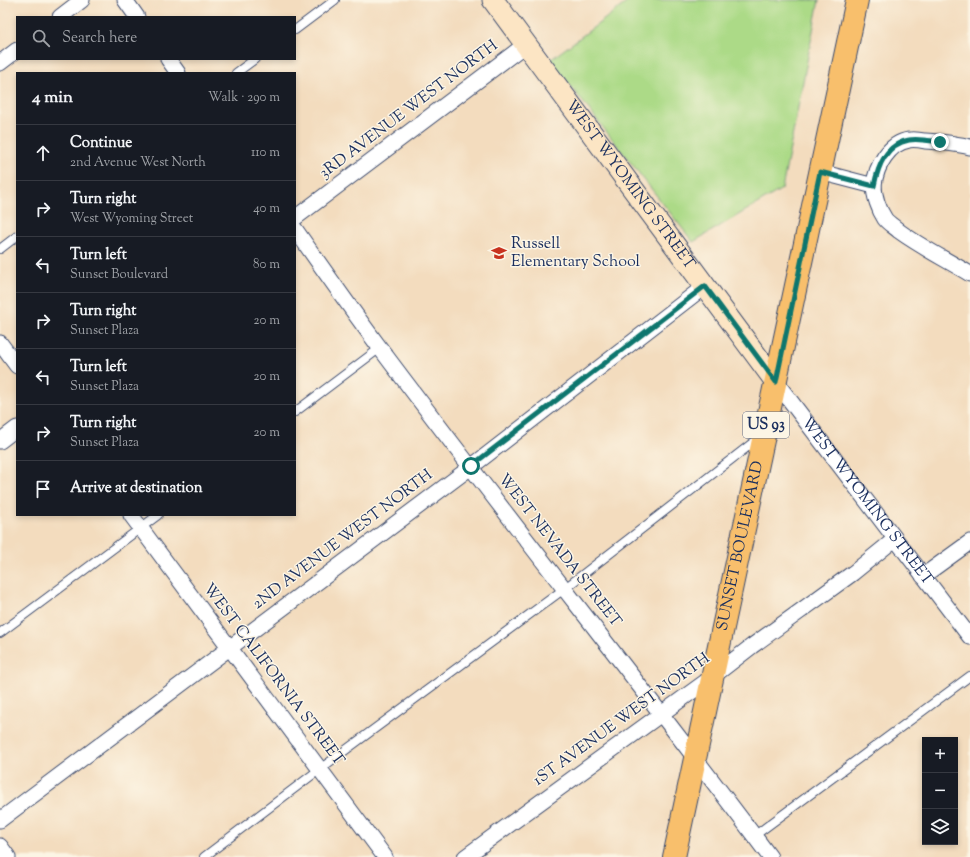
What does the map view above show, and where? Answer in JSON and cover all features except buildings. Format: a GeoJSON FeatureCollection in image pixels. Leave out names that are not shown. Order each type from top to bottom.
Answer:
{"type":"FeatureCollection","features":[{"type":"Feature","properties":{"kind":"main road","name":"SUNSET BOULEVARD"},"geometry":{"type":"LineString","coordinates":[[674,857],[857,0]]}},
{"type":"Feature","properties":{"kind":"street"},"geometry":{"type":"LineString","coordinates":[[61,16],[82,0]]}},
{"type":"Feature","properties":{"kind":"street"},"geometry":{"type":"LineString","coordinates":[[125,0],[136,16]]}},
{"type":"Feature","properties":{"kind":"street","name":"WEST WYOMING STREET"},"geometry":{"type":"LineString","coordinates":[[493,0],[776,382],[970,637]]}},
{"type":"Feature","properties":{"kind":"street","name":"3RD AVENUE WEST NORTH"},"geometry":{"type":"LineString","coordinates":[[296,217],[526,44]]}},
{"type":"Feature","properties":{"kind":"street"},"geometry":{"type":"LineString","coordinates":[[0,63],[16,51]]}},
{"type":"Feature","properties":{"kind":"street"},"geometry":{"type":"LineString","coordinates":[[169,60],[177,72]]}},
{"type":"Feature","properties":{"kind":"street"},"geometry":{"type":"LineString","coordinates":[[970,147],[933,141],[910,140],[900,143],[891,148],[885,155],[876,174],[874,186],[875,196],[880,212],[887,221],[907,236],[970,274]]}},
{"type":"Feature","properties":{"kind":"street"},"geometry":{"type":"LineString","coordinates":[[820,172],[874,186]]}},
{"type":"Feature","properties":{"kind":"street","name":"WEST NEVADA STREET"},"geometry":{"type":"LineString","coordinates":[[296,230],[380,348],[564,589],[662,713],[770,857]]}},
{"type":"Feature","properties":{"kind":"street","name":"2ND AVENUE WEST NORTH"},"geometry":{"type":"LineString","coordinates":[[0,820],[471,466],[705,286]]}},
{"type":"Feature","properties":{"kind":"street"},"geometry":{"type":"LineString","coordinates":[[0,343],[16,365]]}},
{"type":"Feature","properties":{"kind":"street"},"geometry":{"type":"LineString","coordinates":[[0,441],[16,429]]}},
{"type":"Feature","properties":{"kind":"street","name":"WEST CALIFORNIA STREET"},"geometry":{"type":"LineString","coordinates":[[132,516],[385,857]]}},
{"type":"Feature","properties":{"kind":"street","name":"1ST AVENUE WEST NORTH"},"geometry":{"type":"LineString","coordinates":[[465,857],[853,573],[895,539]]}},
{"type":"Feature","properties":{"kind":"street"},"geometry":{"type":"LineString","coordinates":[[923,576],[970,542]]}},
{"type":"Feature","properties":{"kind":"street"},"geometry":{"type":"LineString","coordinates":[[0,846],[8,857]]}},
{"type":"Feature","properties":{"kind":"lane"},"geometry":{"type":"LineString","coordinates":[[296,29],[335,0]]}},
{"type":"Feature","properties":{"kind":"lane"},"geometry":{"type":"LineString","coordinates":[[237,72],[254,60]]}},
{"type":"Feature","properties":{"kind":"lane"},"geometry":{"type":"LineString","coordinates":[[0,249],[16,237]]}},
{"type":"Feature","properties":{"kind":"lane"},"geometry":{"type":"LineString","coordinates":[[296,411],[380,348]]}},
{"type":"Feature","properties":{"kind":"lane"},"geometry":{"type":"LineString","coordinates":[[204,857],[320,769],[564,589],[763,435]]}},
{"type":"Feature","properties":{"kind":"lane"},"geometry":{"type":"LineString","coordinates":[[0,633],[157,516]]}},
{"type":"Feature","properties":{"kind":"lane"},"geometry":{"type":"LineString","coordinates":[[754,836],[970,676]]}},
{"type":"Feature","properties":{"kind":"green space"},"geometry":{"type":"Polygon","coordinates":[[[630,0],[819,0],[782,189],[693,242],[550,60],[630,0]]]}},
{"type":"Feature","properties":{"kind":"place","name":"Russell Elementary School"},"geometry":{"type":"Point","coordinates":[499,253]}},
{"type":"Feature","properties":{"kind":"route"},"geometry":{"type":"LineString","coordinates":[[471,466],[705,286],[776,382],[820,172],[874,186],[876,174],[881,162],[891,148],[910,140],[940,142]]}}]}
